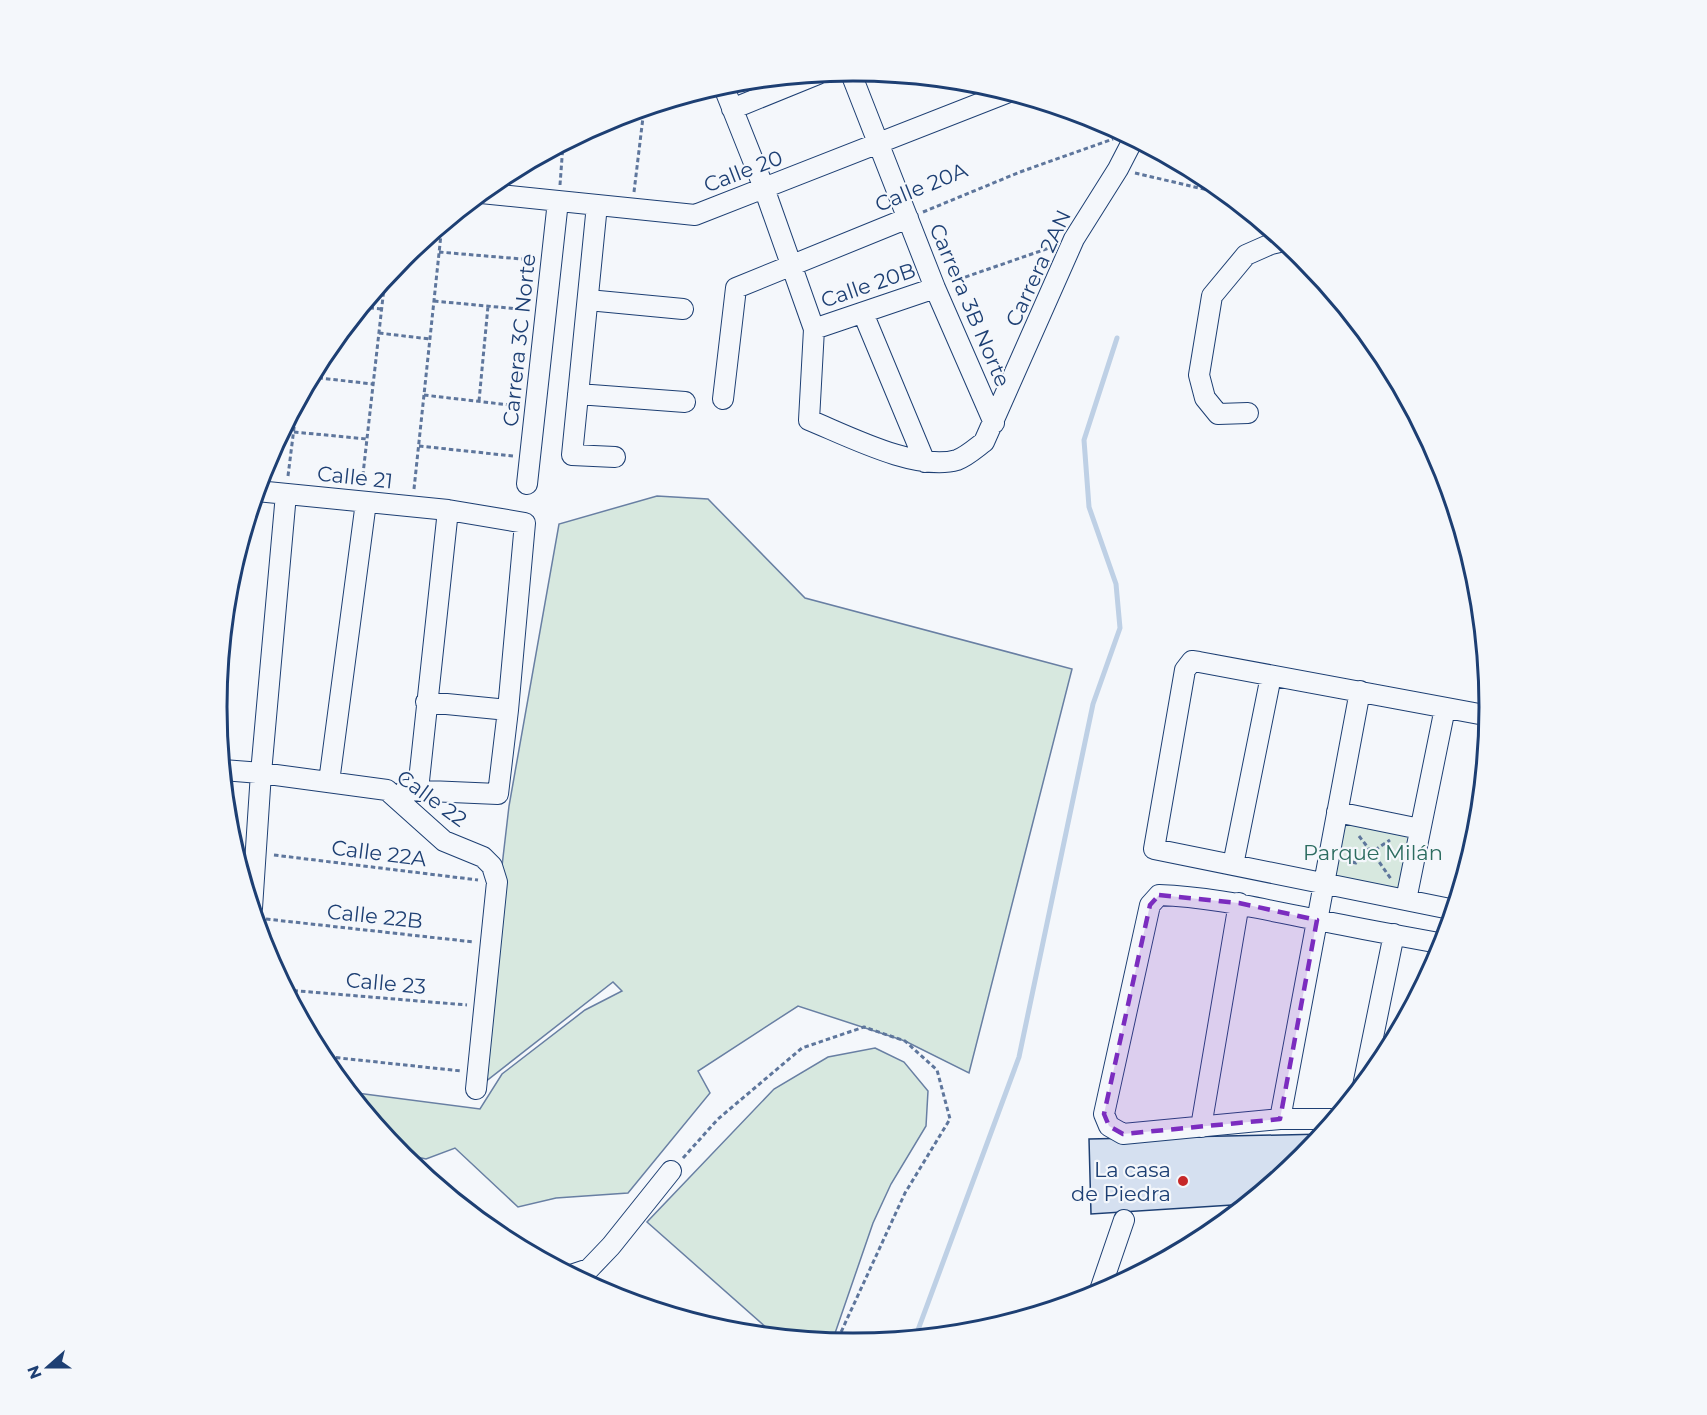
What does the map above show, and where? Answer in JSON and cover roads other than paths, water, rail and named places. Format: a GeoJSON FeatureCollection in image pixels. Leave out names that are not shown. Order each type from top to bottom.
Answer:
{"type":"FeatureCollection","features":[{"type":"Feature","properties":{"kind":"street","name":"Carrera 3B Norte"},"geometry":{"type":"LineString","coordinates":[[854,81],[935,288],[994,423]]}},
{"type":"Feature","properties":{"kind":"street"},"geometry":{"type":"LineString","coordinates":[[732,109],[794,84]]}},
{"type":"Feature","properties":{"kind":"street"},"geometry":{"type":"LineString","coordinates":[[726,94],[764,188],[814,329]]}},
{"type":"Feature","properties":{"kind":"street","name":"Calle 20"},"geometry":{"type":"LineString","coordinates":[[493,195],[695,215],[879,145],[981,94]]}},
{"type":"Feature","properties":{"kind":"street","name":"Carrera 2AN"},"geometry":{"type":"LineString","coordinates":[[814,329],[808,420],[881,450],[925,462],[957,460],[984,442],[994,423],[1074,239],[1118,169],[1123,142]]}},
{"type":"Feature","properties":{"kind":"street","name":"Carrera 3C Norte"},"geometry":{"type":"LineString","coordinates":[[527,484],[558,201]]}},
{"type":"Feature","properties":{"kind":"street"},"geometry":{"type":"LineString","coordinates":[[597,206],[572,455],[615,457]]}},
{"type":"Feature","properties":{"kind":"street","name":"Calle 20A"},"geometry":{"type":"LineString","coordinates":[[723,399],[736,288],[908,218]]}},
{"type":"Feature","properties":{"kind":"street"},"geometry":{"type":"LineString","coordinates":[[1248,413],[1218,414],[1205,398],[1198,375],[1212,296],[1246,255],[1275,243]]}},
{"type":"Feature","properties":{"kind":"street","name":"Calle 20B"},"geometry":{"type":"LineString","coordinates":[[814,329],[935,288]]}},
{"type":"Feature","properties":{"kind":"street"},"geometry":{"type":"LineString","coordinates":[[588,300],[683,309]]}},
{"type":"Feature","properties":{"kind":"street"},"geometry":{"type":"LineString","coordinates":[[863,313],[925,462]]}},
{"type":"Feature","properties":{"kind":"street"},"geometry":{"type":"LineString","coordinates":[[578,394],[685,402]]}},
{"type":"Feature","properties":{"kind":"street","name":"Calle 21"},"geometry":{"type":"LineString","coordinates":[[266,492],[448,510],[525,523],[508,710]]}},
{"type":"Feature","properties":{"kind":"street"},"geometry":{"type":"LineString","coordinates":[[254,889],[261,773],[286,494]]}},
{"type":"Feature","properties":{"kind":"street"},"geometry":{"type":"LineString","coordinates":[[329,782],[363,502]]}},
{"type":"Feature","properties":{"kind":"street"},"geometry":{"type":"LineString","coordinates":[[418,790],[448,510]]}},
{"type":"Feature","properties":{"kind":"street"},"geometry":{"type":"LineString","coordinates":[[1447,908],[1154,849],[1185,670],[1192,662],[1360,691],[1480,715]]}},
{"type":"Feature","properties":{"kind":"street"},"geometry":{"type":"LineString","coordinates":[[1233,865],[1271,676]]}},
{"type":"Feature","properties":{"kind":"street"},"geometry":{"type":"LineString","coordinates":[[1280,1119],[1360,691]]}},
{"type":"Feature","properties":{"kind":"street"},"geometry":{"type":"LineString","coordinates":[[387,790],[498,794],[508,710],[426,702]]}},
{"type":"Feature","properties":{"kind":"street"},"geometry":{"type":"LineString","coordinates":[[1406,900],[1444,708]]}},
{"type":"Feature","properties":{"kind":"street","name":"Calle 22"},"geometry":{"type":"LineString","coordinates":[[230,771],[387,790],[444,841],[483,857],[492,866],[497,882],[476,1081]]}},
{"type":"Feature","properties":{"kind":"street"},"geometry":{"type":"LineString","coordinates":[[1337,812],[1420,829]]}},
{"type":"Feature","properties":{"kind":"street"},"geometry":{"type":"LineString","coordinates":[[1327,1119],[1280,1119],[1123,1134],[1109,1126],[1104,1114],[1150,905],[1159,895],[1239,903],[1434,942]]}},
{"type":"Feature","properties":{"kind":"street"},"geometry":{"type":"LineString","coordinates":[[1201,1127],[1239,903]]}},
{"type":"Feature","properties":{"kind":"street"},"geometry":{"type":"LineString","coordinates":[[1367,1066],[1394,934]]}},
{"type":"Feature","properties":{"kind":"street"},"geometry":{"type":"LineString","coordinates":[[582,1271],[589,1269],[611,1246],[671,1171]]}},
{"type":"Feature","properties":{"kind":"street"},"geometry":{"type":"LineString","coordinates":[[1103,1282],[1124,1220]]}},
{"type":"Feature","properties":{"kind":"waterway"},"geometry":{"type":"LineString","coordinates":[[918,1331],[1019,1057],[1093,704],[1120,628],[1116,584],[1089,507],[1084,440],[1117,338]]}},
{"type":"Feature","properties":{"kind":"place","name":"La casa de Piedra"},"geometry":{"type":"Point","coordinates":[1183,1181]}},
{"type":"Feature","properties":{"kind":"park label","name":"Parque Milán"},"geometry":{"type":"Point","coordinates":[1373,852]}}]}
